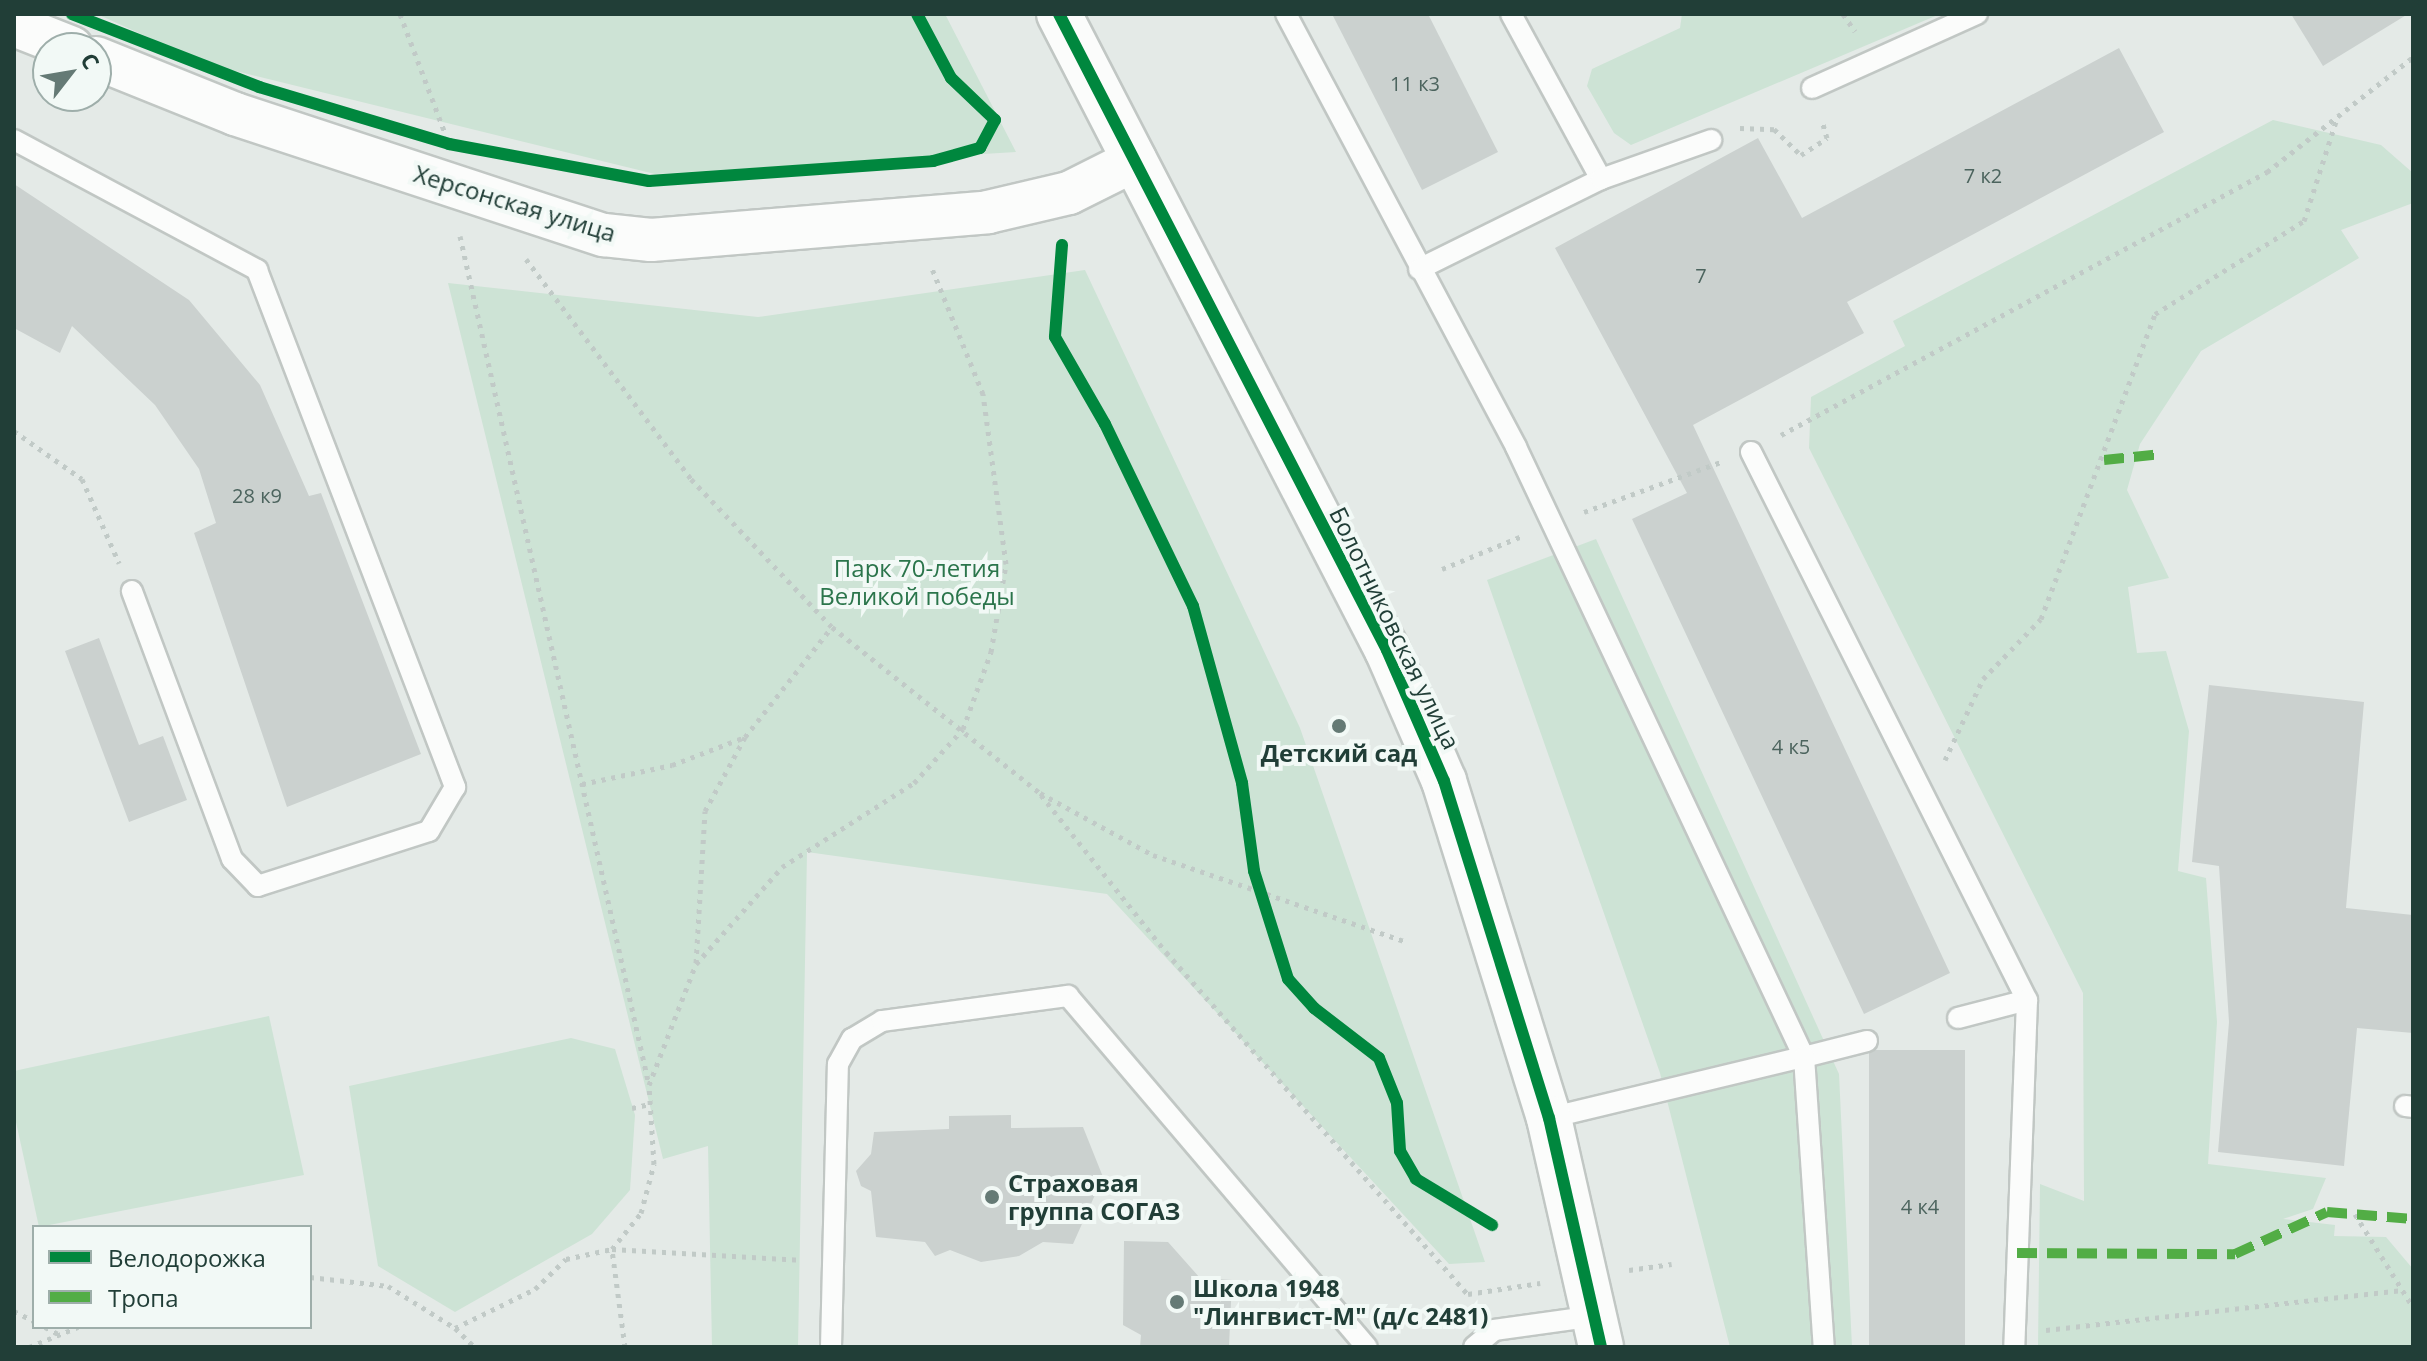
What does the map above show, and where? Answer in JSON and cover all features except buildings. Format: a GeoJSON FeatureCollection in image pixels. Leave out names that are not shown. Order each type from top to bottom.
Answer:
{"type":"FeatureCollection","features":[{"type":"Feature","properties":{"kind":"street","name":"Болотниковская улица"},"geometry":{"type":"LineString","coordinates":[[1059,14],[1387,650],[1444,781],[1549,1118],[1598,1332]]}},
{"type":"Feature","properties":{"kind":"street","name":"Херсонская улица"},"geometry":{"type":"LineString","coordinates":[[112,64],[250,119],[604,235],[651,240],[988,212],[1069,193],[1135,160]]}},
{"type":"Feature","properties":{"kind":"lane"},"geometry":{"type":"LineString","coordinates":[[1286,14],[1552,524],[1804,1057],[1824,1347]]}},
{"type":"Feature","properties":{"kind":"lane"},"geometry":{"type":"LineString","coordinates":[[1511,14],[1601,179]]}},
{"type":"Feature","properties":{"kind":"lane"},"geometry":{"type":"LineString","coordinates":[[1812,88],[1977,14]]}},
{"type":"Feature","properties":{"kind":"lane"},"geometry":{"type":"LineString","coordinates":[[14,140],[257,270],[455,787],[429,831],[258,886],[232,859],[132,591]]}},
{"type":"Feature","properties":{"kind":"lane"},"geometry":{"type":"LineString","coordinates":[[1419,269],[1601,179],[1711,140]]}},
{"type":"Feature","properties":{"kind":"lane"},"geometry":{"type":"LineString","coordinates":[[1751,452],[2027,1000],[2014,1347]]}},
{"type":"Feature","properties":{"kind":"lane"},"geometry":{"type":"LineString","coordinates":[[831,1347],[838,1064],[852,1039],[882,1021],[1068,996],[1367,1347]]}},
{"type":"Feature","properties":{"kind":"lane"},"geometry":{"type":"LineString","coordinates":[[1958,1018],[2027,1000]]}},
{"type":"Feature","properties":{"kind":"lane"},"geometry":{"type":"LineString","coordinates":[[1549,1118],[1867,1041]]}},
{"type":"Feature","properties":{"kind":"lane"},"geometry":{"type":"LineString","coordinates":[[1474,1347],[1494,1330],[1598,1332]]}},
{"type":"Feature","properties":{"kind":"path"},"geometry":{"type":"LineString","coordinates":[[400,14],[449,144],[434,140]]}},
{"type":"Feature","properties":{"kind":"path"},"geometry":{"type":"LineString","coordinates":[[1442,569],[1552,524],[1751,452],[2267,172],[2413,57]]}},
{"type":"Feature","properties":{"kind":"path"},"geometry":{"type":"LineString","coordinates":[[1711,140],[1741,127],[1774,129],[1801,155],[1827,138],[1812,88]]}},
{"type":"Feature","properties":{"kind":"path"},"geometry":{"type":"LineString","coordinates":[[526,158],[649,181],[933,161],[980,148],[995,120],[984,110]]}},
{"type":"Feature","properties":{"kind":"path"},"geometry":{"type":"LineString","coordinates":[[1926,801],[1983,679],[2041,619],[2155,314],[2304,221],[2337,118]]}},
{"type":"Feature","properties":{"kind":"path"},"geometry":{"type":"LineString","coordinates":[[933,161],[936,147]]}},
{"type":"Feature","properties":{"kind":"path"},"geometry":{"type":"LineString","coordinates":[[460,235],[649,1085],[654,1164],[641,1213],[612,1249],[625,1347]]}},
{"type":"Feature","properties":{"kind":"path"},"geometry":{"type":"LineString","coordinates":[[525,258],[691,479],[832,627],[1040,793],[1153,855],[1407,942]]}},
{"type":"Feature","properties":{"kind":"path"},"geometry":{"type":"LineString","coordinates":[[696,964],[782,867],[914,783],[963,729],[991,652],[1006,564],[983,394],[931,266]]}},
{"type":"Feature","properties":{"kind":"path"},"geometry":{"type":"LineString","coordinates":[[14,431],[82,479],[132,591]]}},
{"type":"Feature","properties":{"kind":"path"},"geometry":{"type":"LineString","coordinates":[[649,1085],[696,964],[705,811],[745,737],[832,627]]}},
{"type":"Feature","properties":{"kind":"path"},"geometry":{"type":"LineString","coordinates":[[582,784],[672,765],[745,737]]}},
{"type":"Feature","properties":{"kind":"path"},"geometry":{"type":"LineString","coordinates":[[1040,793],[1166,952],[1468,1294],[1507,1287]]}},
{"type":"Feature","properties":{"kind":"path"},"geometry":{"type":"LineString","coordinates":[[1254,871],[1265,908]]}},
{"type":"Feature","properties":{"kind":"path"},"geometry":{"type":"LineString","coordinates":[[632,1108],[650,1104]]}},
{"type":"Feature","properties":{"kind":"path"},"geometry":{"type":"LineString","coordinates":[[2355,1214],[2413,1307]]}},
{"type":"Feature","properties":{"kind":"path"},"geometry":{"type":"LineString","coordinates":[[455,1328],[535,1289],[566,1259],[612,1249],[783,1259]]}},
{"type":"Feature","properties":{"kind":"path"},"geometry":{"type":"LineString","coordinates":[[312,1277],[388,1286],[455,1328],[475,1347]]}},
{"type":"Feature","properties":{"kind":"path"},"geometry":{"type":"LineString","coordinates":[[2014,1326],[2060,1331],[2403,1290]]}},
{"type":"Feature","properties":{"kind":"path"},"geometry":{"type":"LineString","coordinates":[[14,1311],[32,1320]]}},
{"type":"Feature","properties":{"kind":"path"},"geometry":{"type":"LineString","coordinates":[[49,1329],[61,1336]]}},
{"type":"Feature","properties":{"kind":"path"},"geometry":{"type":"LineString","coordinates":[[29,1347],[74,1329]]}},
{"type":"Feature","properties":{"kind":"green space"},"geometry":{"type":"Polygon","coordinates":[[[97,14],[945,14],[1016,152],[655,174],[207,64],[97,14]]]}},
{"type":"Feature","properties":{"kind":"green space"},"geometry":{"type":"Polygon","coordinates":[[[1682,14],[1940,14],[1631,145],[1614,133],[1587,86],[1592,69],[1680,28],[1682,14]]]}},
{"type":"Feature","properties":{"kind":"green space"},"geometry":{"type":"Polygon","coordinates":[[[2273,120],[2381,145],[2413,173],[2413,203],[2341,230],[2359,258],[2201,351],[2140,444],[2127,490],[2169,578],[2128,587],[2137,653],[2166,651],[2189,731],[2178,871],[2206,878],[2217,1022],[2208,1164],[2326,1178],[2313,1209],[2283,1219],[2335,1225],[2334,1236],[2386,1237],[2413,1269],[2413,1347],[2038,1347],[2040,1184],[2084,1201],[2083,993],[1809,448],[1811,397],[1905,346],[1893,321],[2273,120]]]}},
{"type":"Feature","properties":{"kind":"green space","name":"Парк 70-летия Великой победы"},"geometry":{"type":"Polygon","coordinates":[[[1085,270],[1300,728],[1485,1262],[1449,1264],[1107,894],[807,852],[798,1347],[712,1347],[708,1146],[663,1159],[448,283],[758,317],[1085,270]]]}},
{"type":"Feature","properties":{"kind":"green space"},"geometry":{"type":"Polygon","coordinates":[[[1596,539],[1839,1074],[1852,1347],[1730,1347],[1660,1073],[1487,580],[1596,539]]]}},
{"type":"Feature","properties":{"kind":"green space"},"geometry":{"type":"Polygon","coordinates":[[[269,1016],[304,1175],[39,1225],[14,1113],[14,1071],[269,1016]]]}},
{"type":"Feature","properties":{"kind":"green space"},"geometry":{"type":"Polygon","coordinates":[[[571,1038],[615,1049],[635,1115],[630,1190],[592,1234],[455,1312],[378,1266],[349,1086],[571,1038]]]}},
{"type":"Feature","properties":{"kind":"marked path"},"geometry":{"type":"LineString","coordinates":[[2104,460],[2162,454]]}},
{"type":"Feature","properties":{"kind":"marked path"},"geometry":{"type":"LineString","coordinates":[[2017,1253],[2235,1254],[2327,1212],[2413,1219]]}},
{"type":"Feature","properties":{"kind":"cycle path"},"geometry":{"type":"LineString","coordinates":[[72,14],[259,87],[449,144],[649,181],[933,161],[980,148],[995,120],[951,78],[917,14]]}},
{"type":"Feature","properties":{"kind":"cycle path"},"geometry":{"type":"LineString","coordinates":[[1059,14],[1387,650],[1444,781],[1549,1118],[1601,1347]]}},
{"type":"Feature","properties":{"kind":"cycle path"},"geometry":{"type":"LineString","coordinates":[[1062,245],[1055,337],[1105,424],[1193,606],[1242,783],[1254,871],[1288,979],[1314,1008],[1379,1058],[1397,1103],[1400,1151],[1416,1179],[1492,1225]]}},
{"type":"Feature","properties":{"kind":"place","name":"Детский сад"},"geometry":{"type":"Point","coordinates":[1339,726]}},
{"type":"Feature","properties":{"kind":"place","name":"Страховая группа СОГАЗ"},"geometry":{"type":"Point","coordinates":[992,1197]}},
{"type":"Feature","properties":{"kind":"place","name":"Школа 1948 \"Лингвист-М\" (д/с 2481)"},"geometry":{"type":"Point","coordinates":[1177,1302]}}]}
